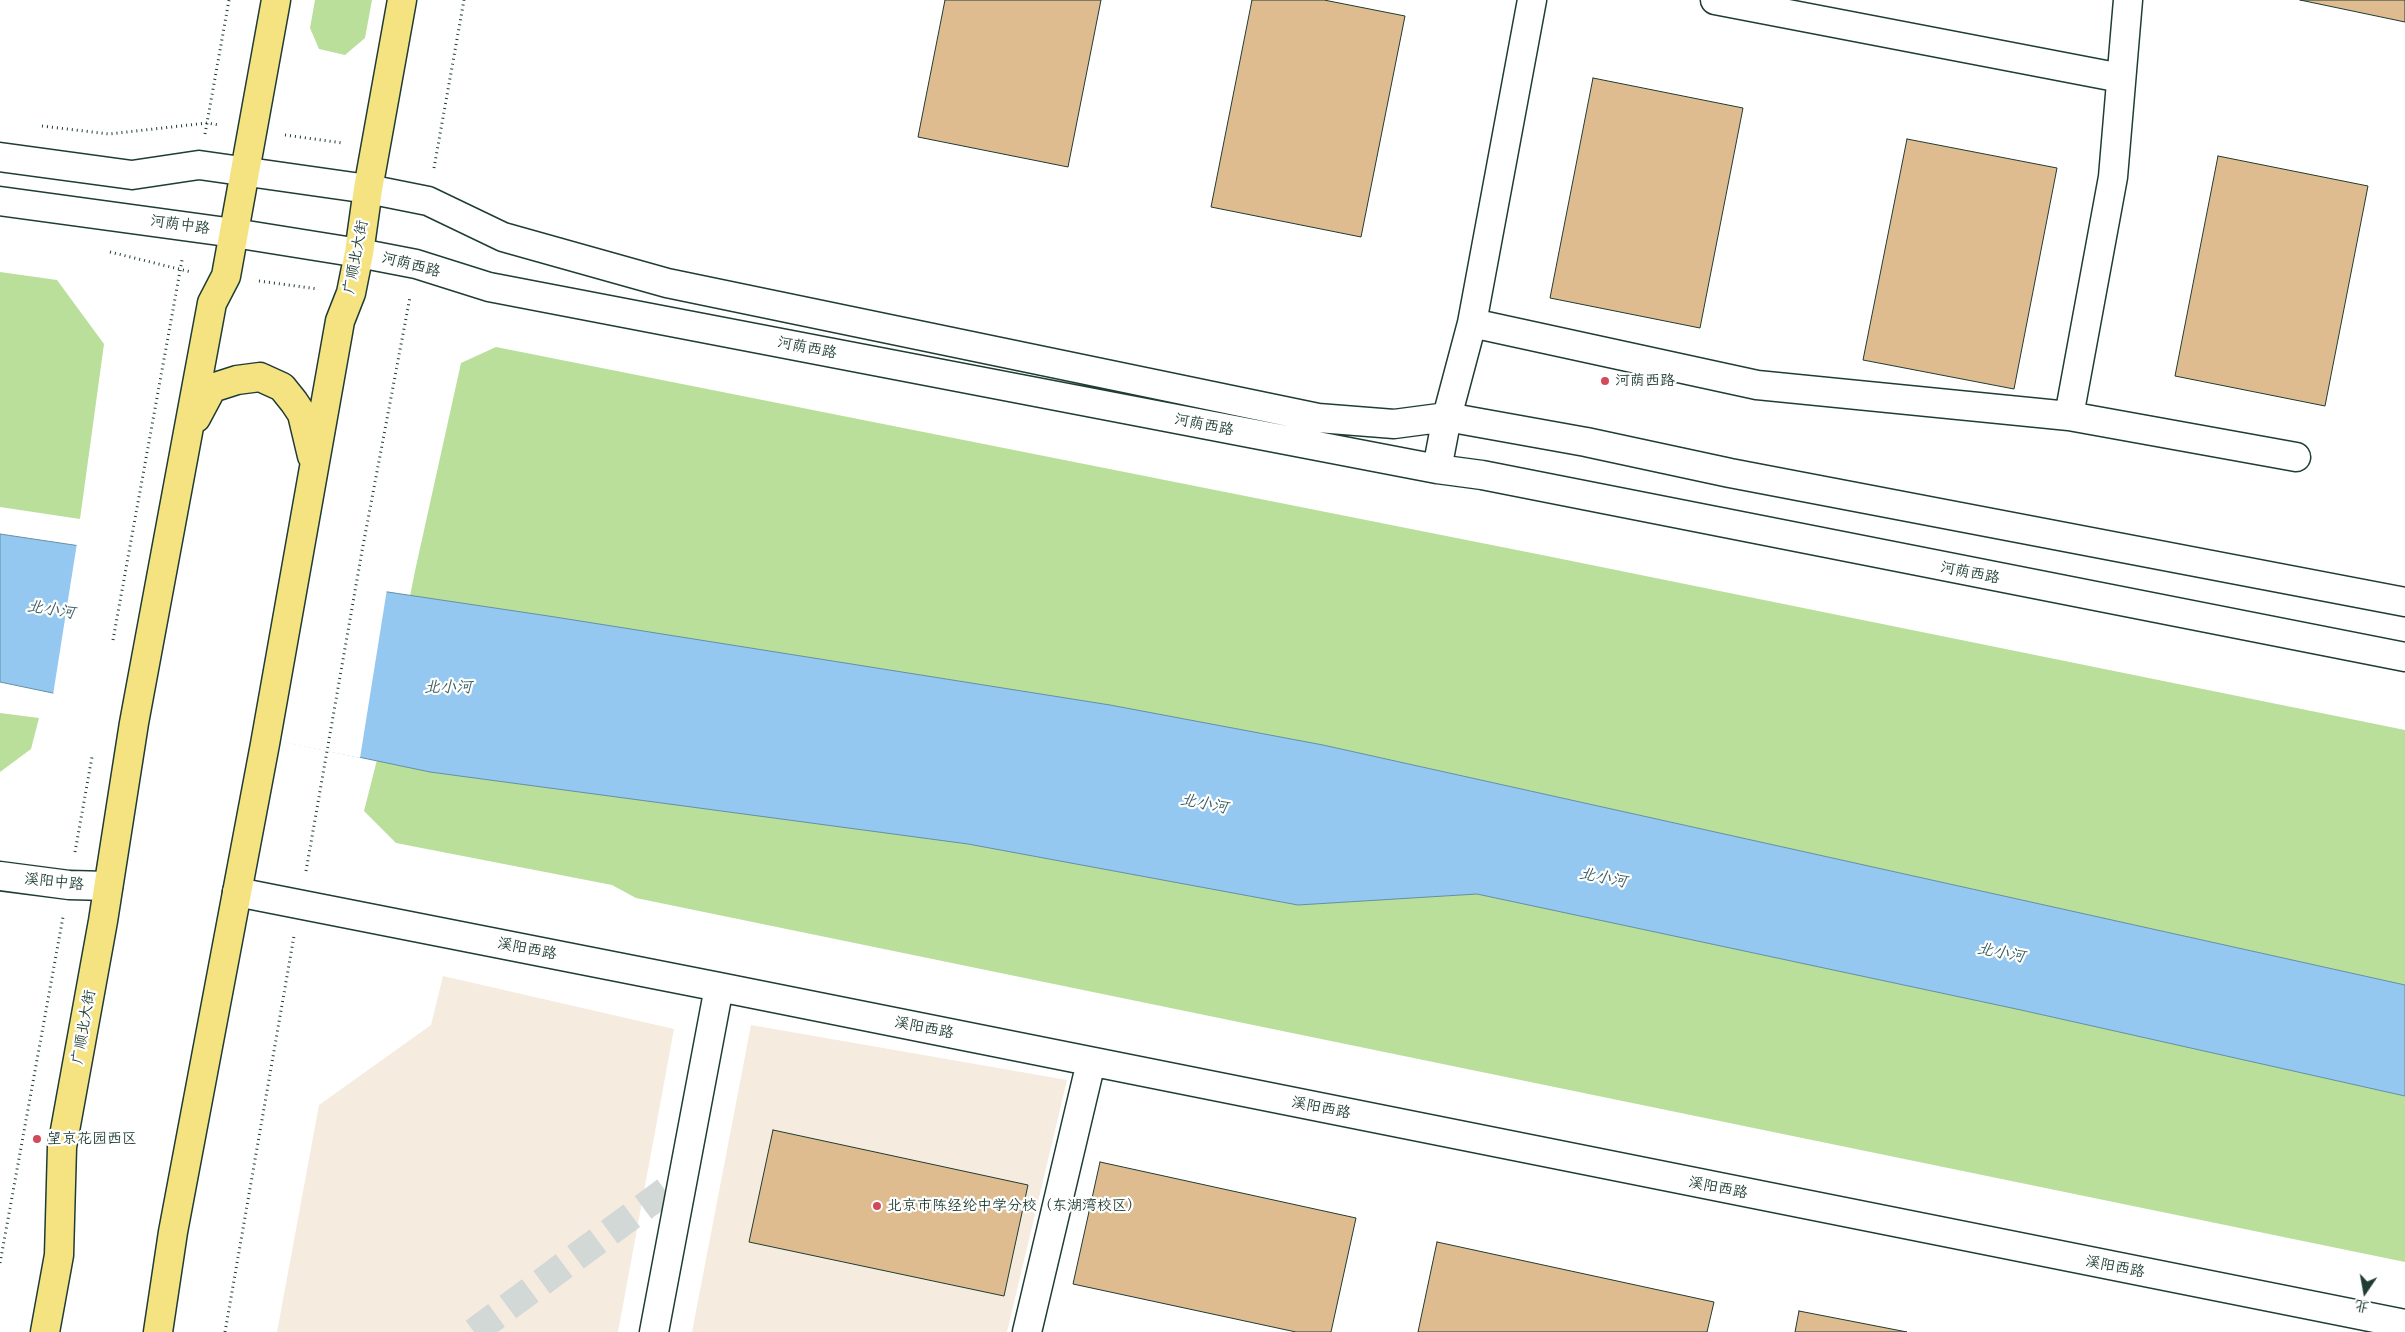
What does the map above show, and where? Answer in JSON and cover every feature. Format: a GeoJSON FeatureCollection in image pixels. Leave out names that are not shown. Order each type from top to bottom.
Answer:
{"type":"FeatureCollection","features":[{"type":"Feature","properties":{"kind":"main road"},"geometry":{"type":"LineString","coordinates":[[184,445],[212,303],[226,276],[276,0]]}},
{"type":"Feature","properties":{"kind":"main road","name":"广顺北大街"},"geometry":{"type":"LineString","coordinates":[[237,892],[340,321],[351,293],[359,253],[368,189],[402,0]]}},
{"type":"Feature","properties":{"kind":"main road"},"geometry":{"type":"LineString","coordinates":[[184,445],[200,408],[212,388],[237,380],[260,377],[282,387],[302,414],[314,467]]}},
{"type":"Feature","properties":{"kind":"main road","name":"广顺北大街"},"geometry":{"type":"LineString","coordinates":[[45,1332],[59,1254],[62,1147],[108,886],[134,723],[172,521],[184,445]]}},
{"type":"Feature","properties":{"kind":"main road"},"geometry":{"type":"LineString","coordinates":[[158,1332],[173,1232],[237,892]]}},
{"type":"Feature","properties":{"kind":"street"},"geometry":{"type":"LineString","coordinates":[[1437,469],[1447,417],[1472,323],[1532,0]]}},
{"type":"Feature","properties":{"kind":"street"},"geometry":{"type":"LineString","coordinates":[[1715,0],[2121,78]]}},
{"type":"Feature","properties":{"kind":"street"},"geometry":{"type":"LineString","coordinates":[[2069,416],[2113,177],[2128,0]]}},
{"type":"Feature","properties":{"kind":"street"},"geometry":{"type":"LineString","coordinates":[[0,157],[132,174],[199,164],[245,170]]}},
{"type":"Feature","properties":{"kind":"street","name":"河荫西路"},"geometry":{"type":"LineString","coordinates":[[245,170],[368,189],[428,201],[503,237],[667,283],[1318,418],[1394,424],[1447,417],[1586,442],[1730,473],[2405,602]]}},
{"type":"Feature","properties":{"kind":"street","name":"河荫中路"},"geometry":{"type":"LineString","coordinates":[[0,201],[234,233],[359,253]]}},
{"type":"Feature","properties":{"kind":"street","name":"河荫西路"},"geometry":{"type":"LineString","coordinates":[[359,253],[416,264],[489,287],[1437,469],[1482,475],[1859,551],[2405,657]]}},
{"type":"Feature","properties":{"kind":"street"},"geometry":{"type":"LineString","coordinates":[[1472,323],[1758,385],[2069,416],[2296,457]]}},
{"type":"Feature","properties":{"kind":"street","name":"溪阳中路"},"geometry":{"type":"LineString","coordinates":[[0,876],[69,885],[108,886]]}},
{"type":"Feature","properties":{"kind":"street","name":"溪阳西路"},"geometry":{"type":"LineString","coordinates":[[237,892],[719,986],[2393,1326]]}},
{"type":"Feature","properties":{"kind":"street"},"geometry":{"type":"LineString","coordinates":[[654,1332],[719,986]]}},
{"type":"Feature","properties":{"kind":"street"},"geometry":{"type":"LineString","coordinates":[[1027,1332],[1092,1062]]}},
{"type":"Feature","properties":{"kind":"path"},"geometry":{"type":"LineString","coordinates":[[108,252],[180,270],[351,293]]}},
{"type":"Feature","properties":{"kind":"path"},"geometry":{"type":"LineString","coordinates":[[111,650],[134,515]]}},
{"type":"Feature","properties":{"kind":"path"},"geometry":{"type":"LineString","coordinates":[[225,1332],[325,753],[362,551]]}},
{"type":"Feature","properties":{"kind":"path"},"geometry":{"type":"LineString","coordinates":[[0,1263],[93,754]]}},
{"type":"Feature","properties":{"kind":"shaded area"},"geometry":{"type":"Polygon","coordinates":[[[443,976],[674,1029],[618,1332],[277,1332],[319,1105],[431,1025],[443,976]]]}},
{"type":"Feature","properties":{"kind":"shaded area","name":"北京市陈经纶中学分校（东湖湾校区）"},"geometry":{"type":"Polygon","coordinates":[[[751,1025],[1067,1080],[1007,1332],[692,1332],[751,1025]]]}},
{"type":"Feature","properties":{"kind":"green space"},"geometry":{"type":"Polygon","coordinates":[[[315,0],[372,0],[365,38],[345,55],[319,49],[310,28],[315,0]]]}},
{"type":"Feature","properties":{"kind":"green space"},"geometry":{"type":"Polygon","coordinates":[[[0,272],[57,280],[104,344],[80,519],[0,507],[0,272]]]}},
{"type":"Feature","properties":{"kind":"green space"},"geometry":{"type":"Polygon","coordinates":[[[496,347],[1547,556],[2405,730],[2405,1262],[636,898],[612,885],[396,843],[364,811],[380,748],[415,571],[461,363],[496,347]]]}},
{"type":"Feature","properties":{"kind":"green space"},"geometry":{"type":"Polygon","coordinates":[[[0,713],[39,718],[31,749],[0,772],[0,713]]]}},
{"type":"Feature","properties":{"kind":"water","name":"北小河"},"geometry":{"type":"Polygon","coordinates":[[[0,534],[555,617],[1110,705],[1323,745],[2405,985],[2405,1096],[2021,1010],[1477,894],[1298,905],[968,844],[430,772],[0,682],[0,534]]]}},
{"type":"Feature","properties":{"kind":"pier"},"geometry":{"type":"Polygon","coordinates":[[[77,543],[387,589],[360,758],[53,695],[77,543]]]}},
{"type":"Feature","properties":{"kind":"building"},"geometry":{"type":"Polygon","coordinates":[[[945,0],[1101,0],[1068,167],[918,137],[945,0]]]}},
{"type":"Feature","properties":{"kind":"building"},"geometry":{"type":"Polygon","coordinates":[[[1252,0],[1324,0],[1405,16],[1361,237],[1211,207],[1252,0]]]}},
{"type":"Feature","properties":{"kind":"building"},"geometry":{"type":"Polygon","coordinates":[[[2300,0],[2405,0],[2405,22],[2300,0]]]}},
{"type":"Feature","properties":{"kind":"building"},"geometry":{"type":"Polygon","coordinates":[[[1593,78],[1743,108],[1700,328],[1550,298],[1593,78]]]}},
{"type":"Feature","properties":{"kind":"building"},"geometry":{"type":"Polygon","coordinates":[[[1907,139],[2057,168],[2014,389],[1863,360],[1907,139]]]}},
{"type":"Feature","properties":{"kind":"building"},"geometry":{"type":"Polygon","coordinates":[[[2218,156],[2368,186],[2325,406],[2175,376],[2218,156]]]}},
{"type":"Feature","properties":{"kind":"building"},"geometry":{"type":"Polygon","coordinates":[[[773,1130],[1028,1185],[1004,1296],[749,1242],[773,1130]]]}},
{"type":"Feature","properties":{"kind":"building"},"geometry":{"type":"Polygon","coordinates":[[[1100,1162],[1356,1218],[1331,1332],[1296,1332],[1073,1284],[1100,1162]]]}},
{"type":"Feature","properties":{"kind":"building"},"geometry":{"type":"Polygon","coordinates":[[[1437,1242],[1714,1302],[1707,1332],[1418,1332],[1437,1242]]]}},
{"type":"Feature","properties":{"kind":"building"},"geometry":{"type":"Polygon","coordinates":[[[1799,1311],[1907,1332],[1795,1332],[1799,1311]]]}},
{"type":"Feature","properties":{"kind":"tunnel"},"geometry":{"type":"LineString","coordinates":[[474,1332],[683,1178]]}},
{"type":"Feature","properties":{"kind":"place","name":"河荫西路"},"geometry":{"type":"Point","coordinates":[1605,381]}},
{"type":"Feature","properties":{"kind":"place","name":"望京花园西区"},"geometry":{"type":"Point","coordinates":[37,1139]}},
{"type":"Feature","properties":{"kind":"place","name":"北京市陈经纶中学分校（东湖湾校区）"},"geometry":{"type":"Point","coordinates":[877,1206]}}]}
